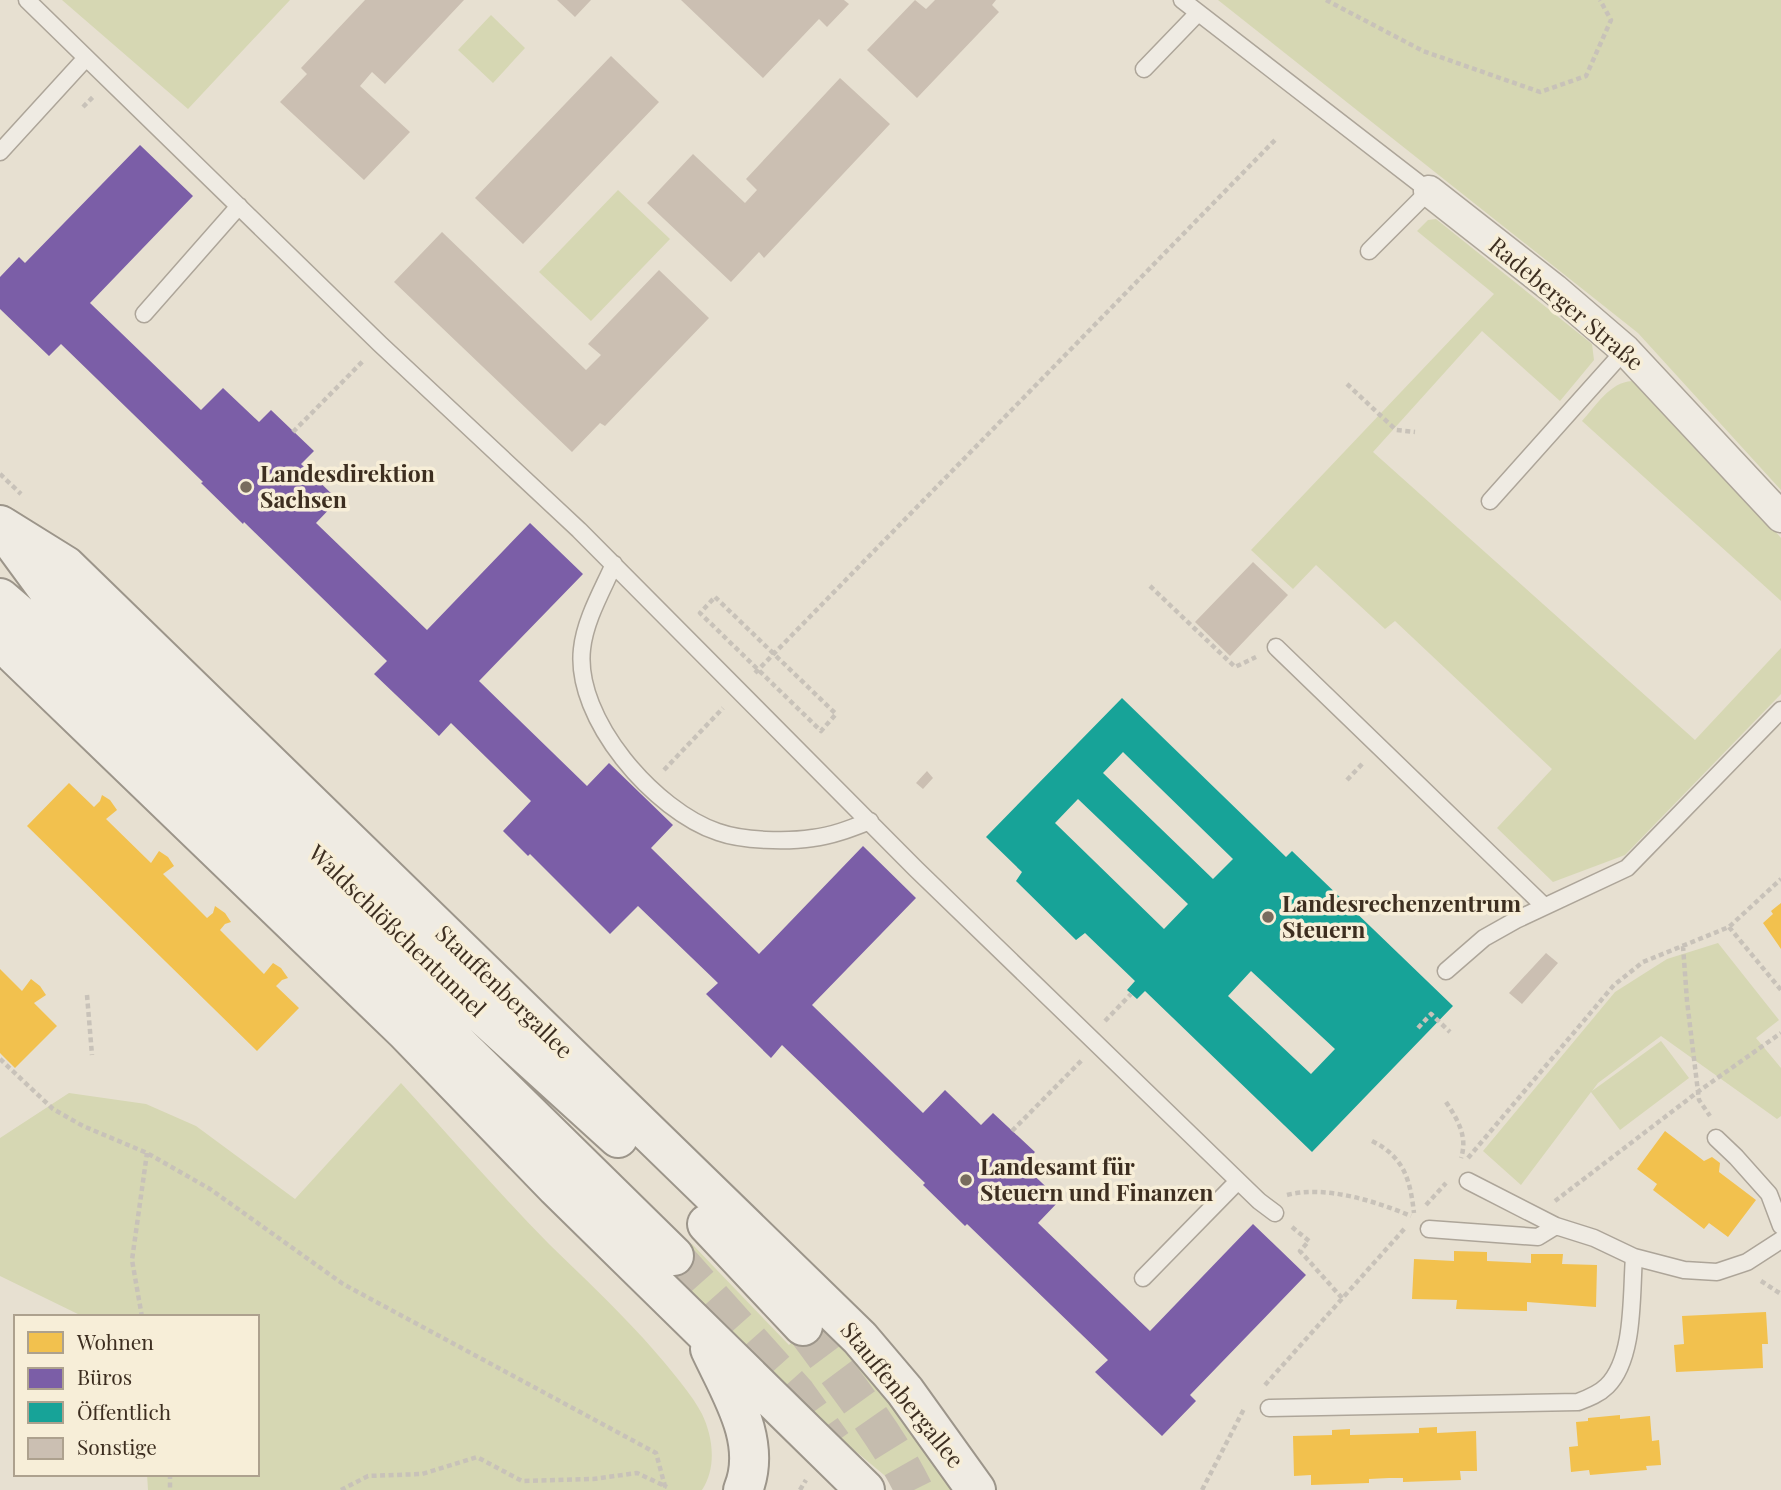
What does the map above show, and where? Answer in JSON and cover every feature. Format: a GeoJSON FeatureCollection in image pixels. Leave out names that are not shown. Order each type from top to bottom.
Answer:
{"type":"FeatureCollection","features":[{"type":"Feature","properties":{"kind":"main road","name":"Waldschlößchentunnel"},"geometry":{"type":"LineString","coordinates":[[1,526],[47,589],[477,1010],[707,1224],[803,1326]]}},
{"type":"Feature","properties":{"kind":"main road","name":"Stauffenbergallee"},"geometry":{"type":"LineString","coordinates":[[1,526],[66,566],[860,1338],[905,1391],[976,1490]]}},
{"type":"Feature","properties":{"kind":"main road","name":"Waldschlößchentunnel"},"geometry":{"type":"LineString","coordinates":[[0,598],[78,671],[674,1256]]}},
{"type":"Feature","properties":{"kind":"main road"},"geometry":{"type":"LineString","coordinates":[[0,633],[15,655],[405,1031],[556,1187],[865,1490]]}},
{"type":"Feature","properties":{"kind":"main road"},"geometry":{"type":"LineString","coordinates":[[700,1328],[747,1432],[749,1465],[743,1490]]}},
{"type":"Feature","properties":{"kind":"street","name":"Radeberger Straße"},"geometry":{"type":"LineString","coordinates":[[1429,191],[1625,349],[1781,517]]}},
{"type":"Feature","properties":{"kind":"lane"},"geometry":{"type":"LineString","coordinates":[[27,0],[380,344],[614,564],[1094,1041],[1259,1201],[1275,1213]]}},
{"type":"Feature","properties":{"kind":"lane"},"geometry":{"type":"LineString","coordinates":[[1182,0],[1429,191],[1369,251]]}},
{"type":"Feature","properties":{"kind":"lane"},"geometry":{"type":"LineString","coordinates":[[1144,69],[1198,13]]}},
{"type":"Feature","properties":{"kind":"lane"},"geometry":{"type":"LineString","coordinates":[[0,152],[86,58]]}},
{"type":"Feature","properties":{"kind":"lane"},"geometry":{"type":"LineString","coordinates":[[144,314],[239,206]]}},
{"type":"Feature","properties":{"kind":"lane"},"geometry":{"type":"LineString","coordinates":[[1490,501],[1625,349]]}},
{"type":"Feature","properties":{"kind":"lane"},"geometry":{"type":"LineString","coordinates":[[614,564],[585,631],[581,651],[583,676],[588,697],[609,740],[649,787],[675,810],[718,832],[744,837],[813,838],[870,821]]}},
{"type":"Feature","properties":{"kind":"lane"},"geometry":{"type":"LineString","coordinates":[[1276,648],[1544,906]]}},
{"type":"Feature","properties":{"kind":"lane"},"geometry":{"type":"LineString","coordinates":[[1446,971],[1484,938],[1544,906],[1627,868],[1781,710]]}},
{"type":"Feature","properties":{"kind":"lane"},"geometry":{"type":"LineString","coordinates":[[1716,1138],[1769,1194],[1781,1226]]}},
{"type":"Feature","properties":{"kind":"lane"},"geometry":{"type":"LineString","coordinates":[[1143,1278],[1238,1181]]}},
{"type":"Feature","properties":{"kind":"lane"},"geometry":{"type":"LineString","coordinates":[[1468,1181],[1549,1222],[1594,1238],[1634,1257],[1684,1270],[1717,1272],[1747,1262],[1781,1240]]}},
{"type":"Feature","properties":{"kind":"lane"},"geometry":{"type":"LineString","coordinates":[[1429,1229],[1538,1237],[1549,1222]]}},
{"type":"Feature","properties":{"kind":"lane"},"geometry":{"type":"LineString","coordinates":[[1269,1408],[1578,1402],[1587,1399],[1609,1384],[1628,1343],[1634,1257]]}},
{"type":"Feature","properties":{"kind":"path"},"geometry":{"type":"LineString","coordinates":[[1326,0],[1423,51],[1540,92],[1586,76],[1611,20],[1600,0]]}},
{"type":"Feature","properties":{"kind":"path"},"geometry":{"type":"LineString","coordinates":[[758,670],[1276,141]]}},
{"type":"Feature","properties":{"kind":"path"},"geometry":{"type":"LineString","coordinates":[[293,432],[380,344]]}},
{"type":"Feature","properties":{"kind":"path"},"geometry":{"type":"LineString","coordinates":[[1347,384],[1396,430],[1415,432]]}},
{"type":"Feature","properties":{"kind":"path"},"geometry":{"type":"LineString","coordinates":[[1150,586],[1235,667],[1276,648]]}},
{"type":"Feature","properties":{"kind":"path"},"geometry":{"type":"LineString","coordinates":[[715,597],[773,654],[836,714],[821,730],[700,613],[715,597]]}},
{"type":"Feature","properties":{"kind":"path"},"geometry":{"type":"LineString","coordinates":[[649,787],[740,690]]}},
{"type":"Feature","properties":{"kind":"path"},"geometry":{"type":"LineString","coordinates":[[1446,1102],[1458,1120],[1465,1146],[1458,1169],[1614,985],[1643,962],[1729,926],[1781,879]]}},
{"type":"Feature","properties":{"kind":"path"},"geometry":{"type":"LineString","coordinates":[[1729,926],[1781,990]]}},
{"type":"Feature","properties":{"kind":"path"},"geometry":{"type":"LineString","coordinates":[[1683,946],[1686,1001],[1699,1091]]}},
{"type":"Feature","properties":{"kind":"path"},"geometry":{"type":"LineString","coordinates":[[1012,1131],[1094,1041],[1131,994]]}},
{"type":"Feature","properties":{"kind":"path"},"geometry":{"type":"LineString","coordinates":[[87,995],[92,1055]]}},
{"type":"Feature","properties":{"kind":"path"},"geometry":{"type":"LineString","coordinates":[[1418,1028],[1431,1014],[1450,1032]]}},
{"type":"Feature","properties":{"kind":"path"},"geometry":{"type":"LineString","coordinates":[[1549,1222],[1557,1198],[1781,1032]]}},
{"type":"Feature","properties":{"kind":"path"},"geometry":{"type":"LineString","coordinates":[[0,1059],[53,1109],[83,1126],[147,1153],[210,1189],[343,1284],[656,1453],[667,1488]]}},
{"type":"Feature","properties":{"kind":"path"},"geometry":{"type":"LineString","coordinates":[[1372,1141],[1389,1150],[1403,1167],[1411,1191],[1414,1218]]}},
{"type":"Feature","properties":{"kind":"path"},"geometry":{"type":"LineString","coordinates":[[142,1315],[132,1260],[147,1153]]}},
{"type":"Feature","properties":{"kind":"path"},"geometry":{"type":"LineString","coordinates":[[1260,1390],[1449,1179]]}},
{"type":"Feature","properties":{"kind":"path"},"geometry":{"type":"LineString","coordinates":[[1259,1201],[1305,1190],[1377,1202],[1414,1218]]}},
{"type":"Feature","properties":{"kind":"path"},"geometry":{"type":"LineString","coordinates":[[1309,1241],[1300,1251],[1342,1298]]}},
{"type":"Feature","properties":{"kind":"path"},"geometry":{"type":"LineString","coordinates":[[1202,1490],[1242,1410],[1251,1400]]}},
{"type":"Feature","properties":{"kind":"path"},"geometry":{"type":"LineString","coordinates":[[341,1490],[369,1476],[422,1474],[477,1457],[522,1480],[593,1479],[637,1473],[667,1488]]}},
{"type":"Feature","properties":{"kind":"path"},"geometry":{"type":"LineString","coordinates":[[800,1490],[806,1480]]}},
{"type":"Feature","properties":{"kind":"green space"},"geometry":{"type":"Polygon","coordinates":[[[62,0],[290,0],[188,109],[62,0]]]}},
{"type":"Feature","properties":{"kind":"green space"},"geometry":{"type":"Polygon","coordinates":[[[1218,0],[1781,0],[1781,490],[1638,333],[1218,0]]]}},
{"type":"Feature","properties":{"kind":"green space"},"geometry":{"type":"Polygon","coordinates":[[[491,15],[525,48],[493,83],[458,50],[491,15]]]}},
{"type":"Feature","properties":{"kind":"green space"},"geometry":{"type":"Polygon","coordinates":[[[618,190],[670,239],[591,321],[539,272],[618,190]]]}},
{"type":"Feature","properties":{"kind":"green space"},"geometry":{"type":"Polygon","coordinates":[[[1436,219],[1592,344],[1594,360],[1560,401],[1482,331],[1373,452],[1695,740],[1781,648],[1781,694],[1625,855],[1553,882],[1497,828],[1552,769],[1395,621],[1385,629],[1316,565],[1293,589],[1251,550],[1494,294],[1417,231],[1428,220],[1436,219]]]}},
{"type":"Feature","properties":{"kind":"green space"},"geometry":{"type":"Polygon","coordinates":[[[1632,381],[1781,538],[1781,601],[1582,421],[1610,390],[1624,382],[1632,381]]]}},
{"type":"Feature","properties":{"kind":"green space"},"geometry":{"type":"Polygon","coordinates":[[[1718,943],[1779,1020],[1756,1038],[1781,1068],[1781,1116],[1777,1119],[1661,1036],[1598,1083],[1592,1091],[1661,1041],[1689,1078],[1620,1130],[1591,1092],[1521,1185],[1483,1151],[1615,992],[1667,959],[1718,943]]]}},
{"type":"Feature","properties":{"kind":"green space"},"geometry":{"type":"Polygon","coordinates":[[[401,1083],[549,1244],[637,1331],[689,1393],[702,1414],[711,1442],[710,1472],[702,1490],[148,1490],[147,1476],[259,1476],[259,1315],[80,1315],[0,1276],[0,1138],[69,1093],[146,1104],[196,1126],[295,1199],[401,1083]]]}},
{"type":"Feature","properties":{"kind":"green space"},"geometry":{"type":"Polygon","coordinates":[[[692,1244],[789,1345],[822,1315],[863,1357],[955,1490],[902,1490],[829,1429],[666,1271],[692,1244]]]}},
{"type":"Feature","properties":{"kind":"building: Wohnen"},"geometry":{"type":"Polygon","coordinates":[[[69,783],[94,807],[102,795],[110,800],[117,810],[106,819],[151,863],[159,851],[168,857],[174,866],[163,874],[207,918],[213,913],[215,906],[225,913],[231,922],[220,930],[264,974],[273,963],[281,968],[288,978],[276,986],[299,1008],[257,1051],[27,826],[69,783]]]}},
{"type":"Feature","properties":{"kind":"building: Wohnen"},"geometry":{"type":"Polygon","coordinates":[[[1781,903],[1781,949],[1763,923],[1781,903]]]}},
{"type":"Feature","properties":{"kind":"building: Wohnen"},"geometry":{"type":"Polygon","coordinates":[[[0,969],[22,991],[31,979],[40,986],[46,995],[34,1003],[57,1026],[15,1068],[0,1053],[0,969]]]}},
{"type":"Feature","properties":{"kind":"building: Wohnen"},"geometry":{"type":"Polygon","coordinates":[[[1665,1131],[1704,1161],[1712,1157],[1720,1163],[1719,1172],[1756,1200],[1728,1237],[1709,1223],[1704,1229],[1653,1190],[1657,1184],[1637,1169],[1665,1131]]]}},
{"type":"Feature","properties":{"kind":"building: Wohnen"},"geometry":{"type":"Polygon","coordinates":[[[1454,1251],[1487,1252],[1487,1261],[1531,1263],[1531,1254],[1563,1254],[1562,1264],[1597,1265],[1596,1307],[1527,1302],[1527,1311],[1456,1309],[1457,1300],[1412,1299],[1414,1259],[1454,1261],[1454,1251]]]}},
{"type":"Feature","properties":{"kind":"building: Wohnen"},"geometry":{"type":"Polygon","coordinates":[[[1766,1312],[1768,1344],[1762,1344],[1763,1368],[1676,1372],[1674,1345],[1684,1344],[1682,1316],[1766,1312]]]}},
{"type":"Feature","properties":{"kind":"building: Wohnen"},"geometry":{"type":"Polygon","coordinates":[[[1620,1415],[1620,1419],[1650,1416],[1652,1441],[1659,1440],[1661,1465],[1646,1466],[1647,1470],[1590,1475],[1589,1470],[1571,1472],[1569,1447],[1578,1446],[1576,1422],[1620,1415]]]}},
{"type":"Feature","properties":{"kind":"building: Wohnen"},"geometry":{"type":"Polygon","coordinates":[[[1437,1427],[1437,1433],[1476,1431],[1477,1471],[1460,1471],[1461,1480],[1403,1482],[1403,1478],[1389,1478],[1369,1479],[1369,1483],[1311,1485],[1311,1475],[1294,1476],[1293,1436],[1332,1435],[1332,1430],[1350,1429],[1350,1435],[1419,1433],[1419,1428],[1437,1427]]]}},
{"type":"Feature","properties":{"kind":"building: Büros"},"geometry":{"type":"Polygon","coordinates":[[[140,145],[193,196],[90,303],[201,410],[223,388],[259,422],[271,410],[314,451],[301,464],[338,500],[316,523],[427,630],[530,523],[583,574],[479,681],[587,786],[609,763],[673,825],[651,848],[759,954],[863,846],[916,898],[812,1005],[923,1113],[945,1090],[981,1125],[993,1113],[1035,1152],[1023,1165],[1060,1200],[1038,1223],[1150,1331],[1253,1224],[1306,1275],[1190,1395],[1196,1401],[1162,1436],[1095,1372],[1108,1360],[967,1224],[965,1226],[923,1185],[925,1183],[782,1045],[771,1058],[706,994],[718,983],[638,906],[610,934],[530,854],[528,856],[503,831],[531,801],[451,723],[439,736],[374,674],[387,661],[244,522],[243,524],[61,344],[49,356],[0,309],[0,277],[19,257],[25,263],[140,145]]]}},
{"type":"Feature","properties":{"kind":"building: Öffentlich","name":"Landesrechenzentrum Steuern"},"geometry":{"type":"Polygon","coordinates":[[[1122,698],[1286,857],[1292,851],[1453,1006],[1312,1152],[1145,991],[1137,999],[1127,990],[1135,981],[1085,933],[1076,940],[1016,881],[1022,872],[986,837],[1122,698]],[[1123,752],[1103,773],[1213,879],[1233,859],[1123,752]],[[1078,799],[1055,823],[1164,929],[1188,904],[1078,799]],[[1251,971],[1228,996],[1311,1074],[1335,1049],[1251,971]]]}},
{"type":"Feature","properties":{"kind":"building: Sonstige"},"geometry":{"type":"Polygon","coordinates":[[[365,0],[464,0],[385,84],[372,72],[360,86],[410,132],[364,180],[280,102],[307,74],[301,68],[365,0]]]}},
{"type":"Feature","properties":{"kind":"building: Sonstige"},"geometry":{"type":"Polygon","coordinates":[[[557,0],[591,0],[575,17],[557,0]]]}},
{"type":"Feature","properties":{"kind":"building: Sonstige"},"geometry":{"type":"Polygon","coordinates":[[[681,0],[844,0],[849,4],[827,27],[819,19],[763,78],[681,0]]]}},
{"type":"Feature","properties":{"kind":"building: Sonstige"},"geometry":{"type":"Polygon","coordinates":[[[915,0],[926,9],[935,0],[996,0],[992,5],[999,12],[917,98],[867,50],[915,0]]]}},
{"type":"Feature","properties":{"kind":"building: Sonstige"},"geometry":{"type":"Polygon","coordinates":[[[611,56],[659,102],[523,244],[475,198],[611,56]]]}},
{"type":"Feature","properties":{"kind":"building: Sonstige"},"geometry":{"type":"Polygon","coordinates":[[[840,78],[890,124],[764,258],[759,252],[731,282],[647,203],[693,154],[745,203],[757,190],[746,179],[840,78]]]}},
{"type":"Feature","properties":{"kind":"building: Sonstige"},"geometry":{"type":"Polygon","coordinates":[[[442,232],[586,370],[601,355],[588,344],[659,270],[709,318],[605,426],[600,423],[572,452],[394,282],[442,232]]]}},
{"type":"Feature","properties":{"kind":"building: Sonstige"},"geometry":{"type":"Polygon","coordinates":[[[1253,562],[1288,595],[1230,656],[1195,622],[1253,562]]]}},
{"type":"Feature","properties":{"kind":"building: Sonstige"},"geometry":{"type":"Polygon","coordinates":[[[927,771],[933,778],[923,789],[916,783],[927,771]]]}},
{"type":"Feature","properties":{"kind":"building: Sonstige"},"geometry":{"type":"Polygon","coordinates":[[[1546,953],[1558,963],[1522,1004],[1509,993],[1546,953]]]}},
{"type":"Feature","properties":{"kind":"tunnel"},"geometry":{"type":"LineString","coordinates":[[674,1256],[797,1394],[833,1444]]}},
{"type":"Feature","properties":{"kind":"tunnel"},"geometry":{"type":"LineString","coordinates":[[803,1326],[876,1426],[914,1490]]}},
{"type":"Feature","properties":{"kind":"place","name":"Landesdirektion Sachsen"},"geometry":{"type":"Point","coordinates":[246,487]}},
{"type":"Feature","properties":{"kind":"place","name":"Landesrechenzentrum Steuern"},"geometry":{"type":"Point","coordinates":[1268,917]}},
{"type":"Feature","properties":{"kind":"place","name":"Landesamt für Steuern und Finanzen"},"geometry":{"type":"Point","coordinates":[966,1180]}}]}
